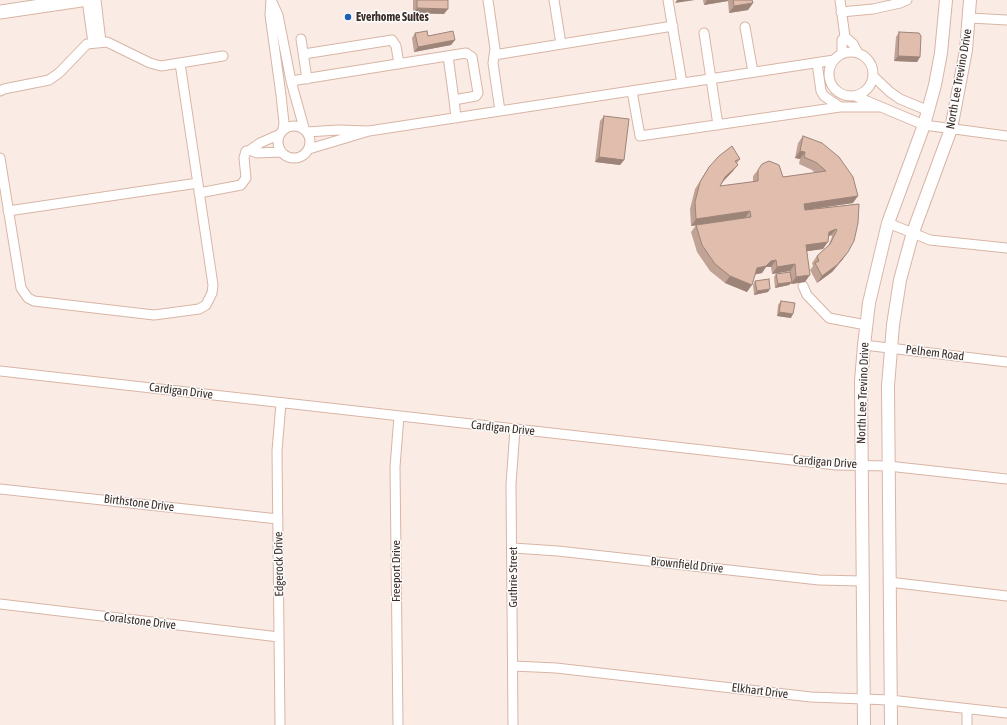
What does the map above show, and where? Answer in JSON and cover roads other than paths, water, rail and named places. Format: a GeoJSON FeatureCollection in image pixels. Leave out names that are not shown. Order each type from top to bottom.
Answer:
{"type":"FeatureCollection","features":[{"type":"Feature","properties":{"kind":"highway"},"geometry":{"type":"LineString","coordinates":[[0,12],[81,0]]}},
{"type":"Feature","properties":{"kind":"main road","name":"North Lee Trevino Drive"},"geometry":{"type":"LineString","coordinates":[[864,725],[861,381],[866,325],[878,262],[888,223],[929,111],[941,53],[946,0]]}},
{"type":"Feature","properties":{"kind":"main road","name":"North Lee Trevino Drive"},"geometry":{"type":"LineString","coordinates":[[891,725],[888,466],[888,386],[890,348],[900,280],[913,232],[951,129],[962,77],[970,18],[970,0]]}},
{"type":"Feature","properties":{"kind":"street"},"geometry":{"type":"LineString","coordinates":[[87,0],[97,43]]}},
{"type":"Feature","properties":{"kind":"street"},"geometry":{"type":"LineString","coordinates":[[96,0],[97,43]]}},
{"type":"Feature","properties":{"kind":"street"},"geometry":{"type":"LineString","coordinates":[[309,150],[311,139],[306,130],[291,81],[278,15],[272,0],[270,15],[284,123],[278,147],[281,152],[290,158],[301,157],[309,150],[369,131],[817,63],[851,52],[858,53]]}},
{"type":"Feature","properties":{"kind":"street"},"geometry":{"type":"LineString","coordinates":[[488,0],[495,49],[493,63],[500,111]]}},
{"type":"Feature","properties":{"kind":"street"},"geometry":{"type":"LineString","coordinates":[[554,0],[562,44]]}},
{"type":"Feature","properties":{"kind":"street"},"geometry":{"type":"LineString","coordinates":[[668,0],[682,83]]}},
{"type":"Feature","properties":{"kind":"street"},"geometry":{"type":"LineString","coordinates":[[840,0],[845,37],[858,53],[870,62],[873,76],[868,89],[855,96]]}},
{"type":"Feature","properties":{"kind":"street"},"geometry":{"type":"LineString","coordinates":[[841,12],[873,8],[900,3],[907,0]]}},
{"type":"Feature","properties":{"kind":"street"},"geometry":{"type":"LineString","coordinates":[[970,18],[1007,20]]}},
{"type":"Feature","properties":{"kind":"street"},"geometry":{"type":"LineString","coordinates":[[494,55],[673,26]]}},
{"type":"Feature","properties":{"kind":"street"},"geometry":{"type":"LineString","coordinates":[[745,26],[753,72]]}},
{"type":"Feature","properties":{"kind":"street"},"geometry":{"type":"LineString","coordinates":[[704,33],[718,125]]}},
{"type":"Feature","properties":{"kind":"street"},"geometry":{"type":"LineString","coordinates":[[845,37],[842,40],[838,57],[829,68],[830,83],[840,94],[855,96],[924,125],[1007,136]]}},
{"type":"Feature","properties":{"kind":"street"},"geometry":{"type":"LineString","coordinates":[[301,39],[307,79]]}},
{"type":"Feature","properties":{"kind":"street"},"geometry":{"type":"LineString","coordinates":[[304,54],[392,40],[396,46],[399,64]]}},
{"type":"Feature","properties":{"kind":"street"},"geometry":{"type":"LineString","coordinates":[[0,91],[49,80],[59,73],[87,44],[107,42],[150,63],[161,66],[223,56]]}},
{"type":"Feature","properties":{"kind":"street"},"geometry":{"type":"LineString","coordinates":[[291,81],[466,53],[472,57],[478,93],[476,96],[454,100]]}},
{"type":"Feature","properties":{"kind":"street"},"geometry":{"type":"LineString","coordinates":[[448,56],[456,118]]}},
{"type":"Feature","properties":{"kind":"street"},"geometry":{"type":"LineString","coordinates":[[0,158],[21,288],[28,298],[34,301],[154,315],[199,308],[206,305],[212,293],[213,285],[180,63]]}},
{"type":"Feature","properties":{"kind":"street"},"geometry":{"type":"LineString","coordinates":[[817,63],[824,96],[840,107]]}},
{"type":"Feature","properties":{"kind":"street"},"geometry":{"type":"LineString","coordinates":[[873,76],[900,99],[929,111]]}},
{"type":"Feature","properties":{"kind":"street"},"geometry":{"type":"LineString","coordinates":[[632,91],[640,136],[840,107],[881,107]]}},
{"type":"Feature","properties":{"kind":"street"},"geometry":{"type":"LineString","coordinates":[[199,192],[241,185],[244,182],[246,175],[244,158],[246,151],[291,125],[306,130],[369,131]]}},
{"type":"Feature","properties":{"kind":"street"},"geometry":{"type":"LineString","coordinates":[[250,150],[257,153],[281,152]]}},
{"type":"Feature","properties":{"kind":"street"},"geometry":{"type":"LineString","coordinates":[[8,211],[198,183]]}},
{"type":"Feature","properties":{"kind":"street"},"geometry":{"type":"LineString","coordinates":[[888,223],[930,240],[1007,248]]}},
{"type":"Feature","properties":{"kind":"street"},"geometry":{"type":"LineString","coordinates":[[803,286],[807,295],[829,318],[866,325]]}},
{"type":"Feature","properties":{"kind":"street","name":"Pelhem Road"},"geometry":{"type":"LineString","coordinates":[[864,345],[1007,362]]}},
{"type":"Feature","properties":{"kind":"street","name":"Cardigan Drive"},"geometry":{"type":"LineString","coordinates":[[0,371],[828,464],[888,466],[1007,479]]}},
{"type":"Feature","properties":{"kind":"street","name":"Edgerock Drive"},"geometry":{"type":"LineString","coordinates":[[280,725],[277,451],[281,403]]}},
{"type":"Feature","properties":{"kind":"street","name":"Freeport Drive"},"geometry":{"type":"LineString","coordinates":[[398,725],[395,467],[399,416]]}},
{"type":"Feature","properties":{"kind":"street","name":"Guthrie Street"},"geometry":{"type":"LineString","coordinates":[[514,725],[513,548],[511,484],[515,430]]}},
{"type":"Feature","properties":{"kind":"street","name":"Birthstone Drive"},"geometry":{"type":"LineString","coordinates":[[0,488],[278,519]]}},
{"type":"Feature","properties":{"kind":"street","name":"Brownfield Drive"},"geometry":{"type":"LineString","coordinates":[[513,548],[558,551],[819,580],[862,581]]}},
{"type":"Feature","properties":{"kind":"street"},"geometry":{"type":"LineString","coordinates":[[889,582],[1007,596]]}},
{"type":"Feature","properties":{"kind":"street","name":"Coralstone Drive"},"geometry":{"type":"LineString","coordinates":[[0,604],[279,637]]}},
{"type":"Feature","properties":{"kind":"street","name":"Elkhart Drive"},"geometry":{"type":"LineString","coordinates":[[513,666],[556,668],[811,697],[890,700],[1007,713]]}},
{"type":"Feature","properties":{"kind":"street"},"geometry":{"type":"LineString","coordinates":[[967,709],[967,725]]}},
{"type":"Feature","properties":{"kind":"place","name":"Everhome Suites"},"geometry":{"type":"Point","coordinates":[348,17]}}]}
